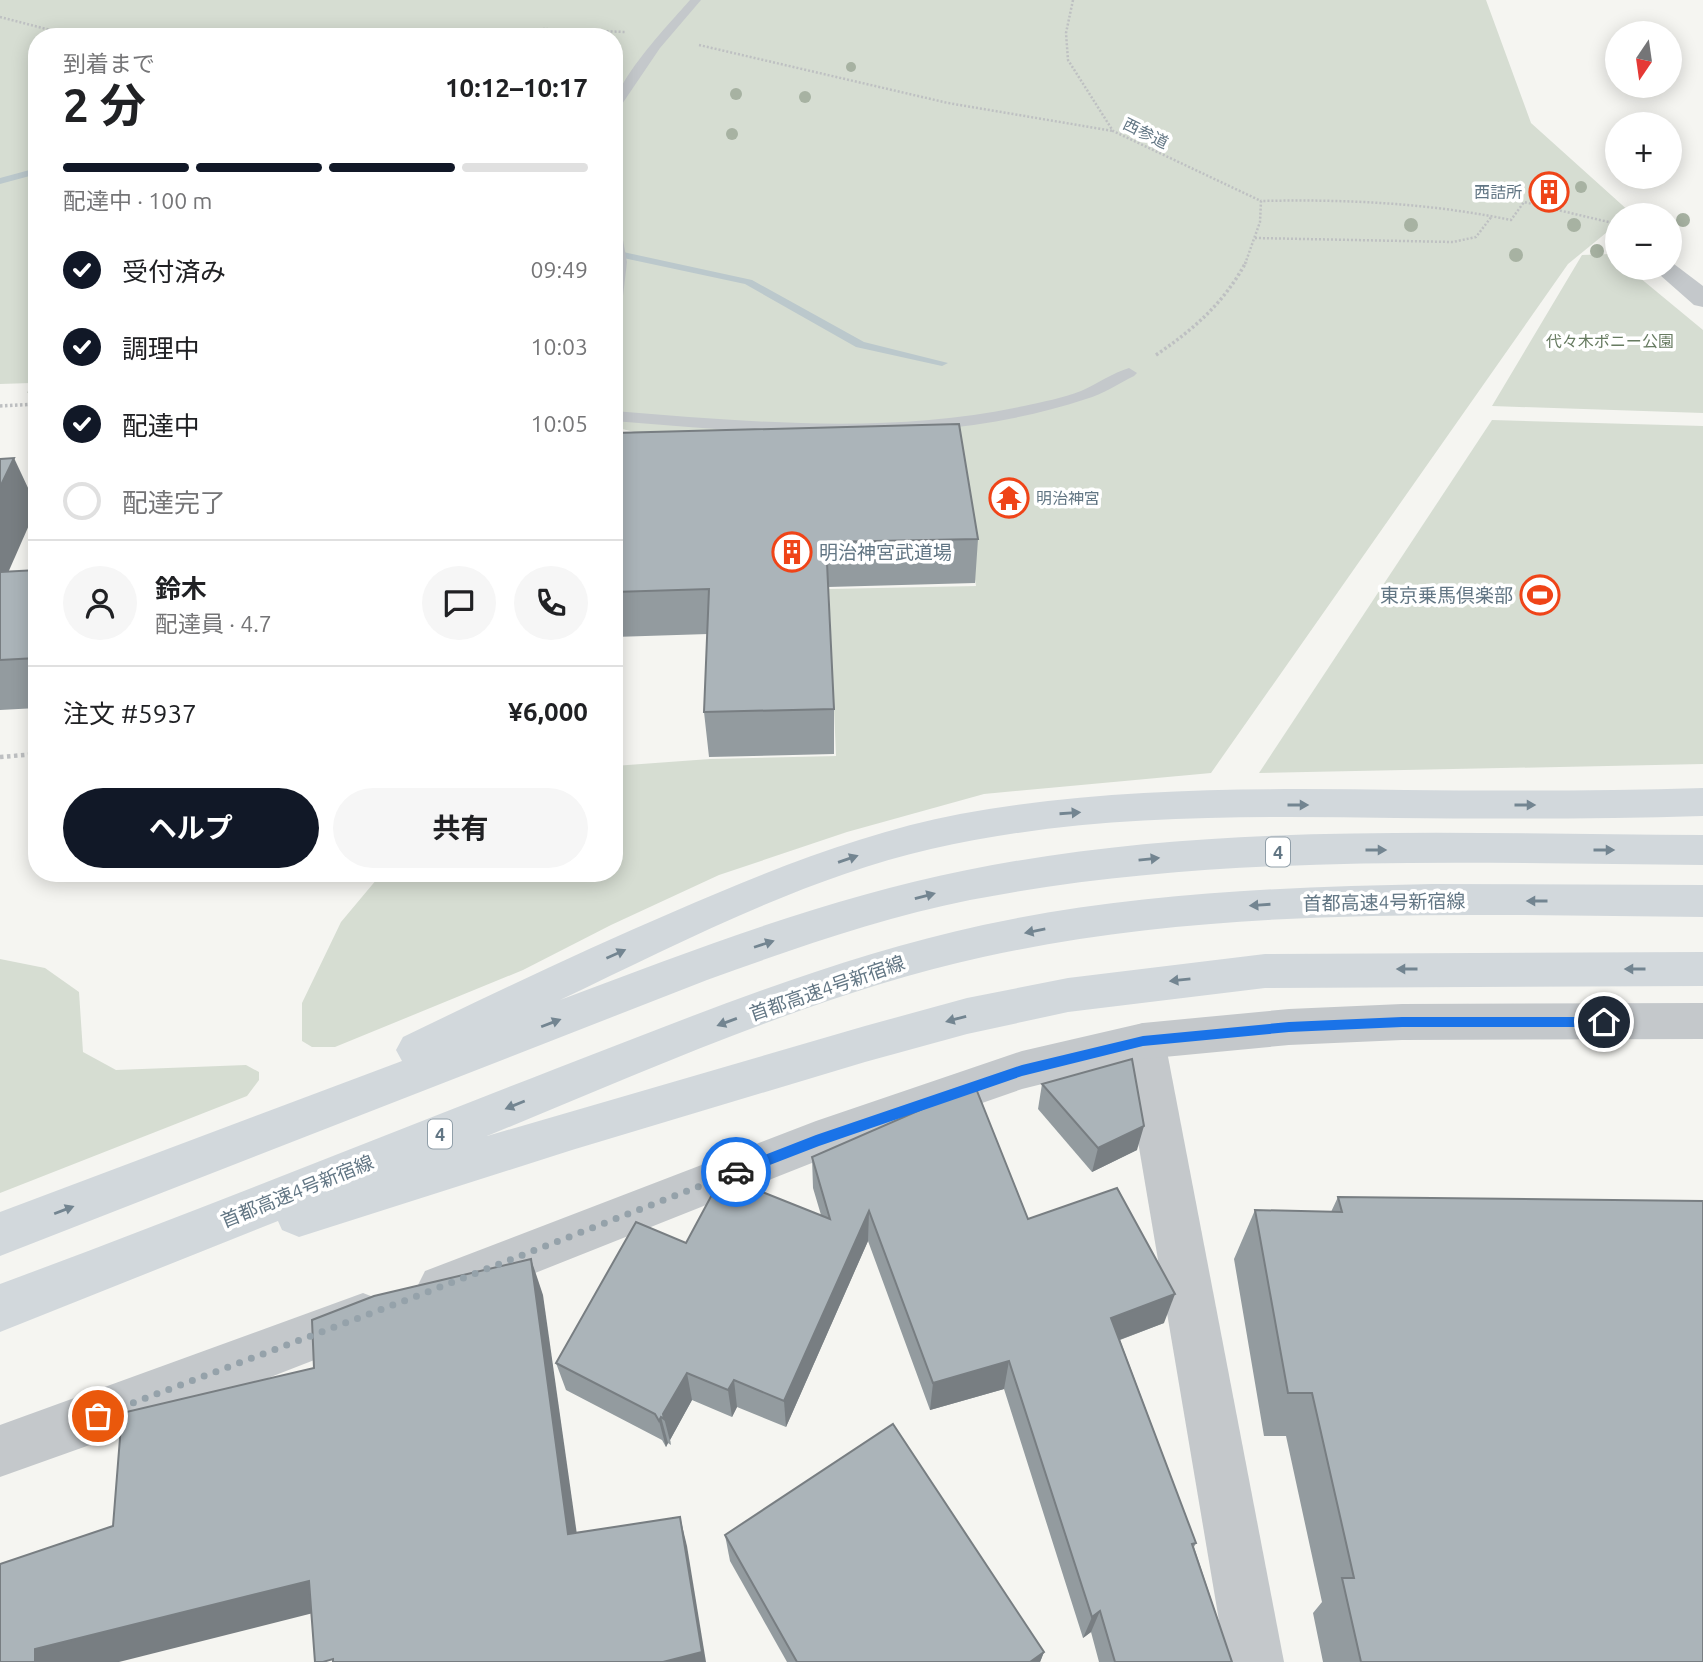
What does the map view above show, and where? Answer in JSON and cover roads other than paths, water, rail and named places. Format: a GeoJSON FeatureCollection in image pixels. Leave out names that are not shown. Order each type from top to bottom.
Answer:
{"type":"FeatureCollection","features":[{"type":"Feature","properties":{"kind":"highway"},"geometry":{"type":"LineString","coordinates":[[203,1156],[584,968],[784,881],[873,851],[958,829],[1043,815],[1199,806],[1703,802]]}},
{"type":"Feature","properties":{"kind":"highway","name":"4"},"geometry":{"type":"LineString","coordinates":[[0,1234],[648,985],[859,914],[965,886],[1063,868],[1159,858],[1348,850],[1703,850]]}},
{"type":"Feature","properties":{"kind":"highway","name":"首都高速4号新宿線"},"geometry":{"type":"LineString","coordinates":[[4,1307],[678,1040],[884,967],[983,941],[1077,923],[1173,910],[1390,901],[1703,901]]}},
{"type":"Feature","properties":{"kind":"highway"},"geometry":{"type":"LineString","coordinates":[[4,1307],[572,1130],[865,1044],[967,1016],[1068,995],[1265,971],[1703,969]]}},
{"type":"Feature","properties":{"kind":"street"},"geometry":{"type":"LineString","coordinates":[[1680,280],[1703,299]]}},
{"type":"Feature","properties":{"kind":"street"},"geometry":{"type":"LineString","coordinates":[[0,1451],[171,1390],[816,1141],[1022,1070],[1143,1041],[1289,1027],[1402,1022],[1703,1021]]}},
{"type":"Feature","properties":{"kind":"street"},"geometry":{"type":"LineString","coordinates":[[1143,1041],[1255,1662]]}},
{"type":"Feature","properties":{"kind":"lane"},"geometry":{"type":"LineString","coordinates":[[623,92],[662,39],[696,0]]}},
{"type":"Feature","properties":{"kind":"lane"},"geometry":{"type":"LineString","coordinates":[[623,417],[780,428],[898,425],[992,416],[1082,395],[1129,373]]}},
{"type":"Feature","properties":{"kind":"waterway"},"geometry":{"type":"LineString","coordinates":[[0,181],[28,173]]}},
{"type":"Feature","properties":{"kind":"waterway"},"geometry":{"type":"LineString","coordinates":[[623,255],[748,282],[860,345],[942,363]]}},
{"type":"Feature","properties":{"kind":"place","name":"西詰所"},"geometry":{"type":"Point","coordinates":[1549,192]}},
{"type":"Feature","properties":{"kind":"place","name":"明治神宮"},"geometry":{"type":"Point","coordinates":[1009,498]}},
{"type":"Feature","properties":{"kind":"place","name":"明治神宮武道場"},"geometry":{"type":"Point","coordinates":[792,552]}},
{"type":"Feature","properties":{"kind":"place","name":"東京乗馬倶楽部"},"geometry":{"type":"Point","coordinates":[1540,595]}},
{"type":"Feature","properties":{"kind":"park label","name":"代々木ポニー公園"},"geometry":{"type":"Point","coordinates":[1610,341]}}]}
